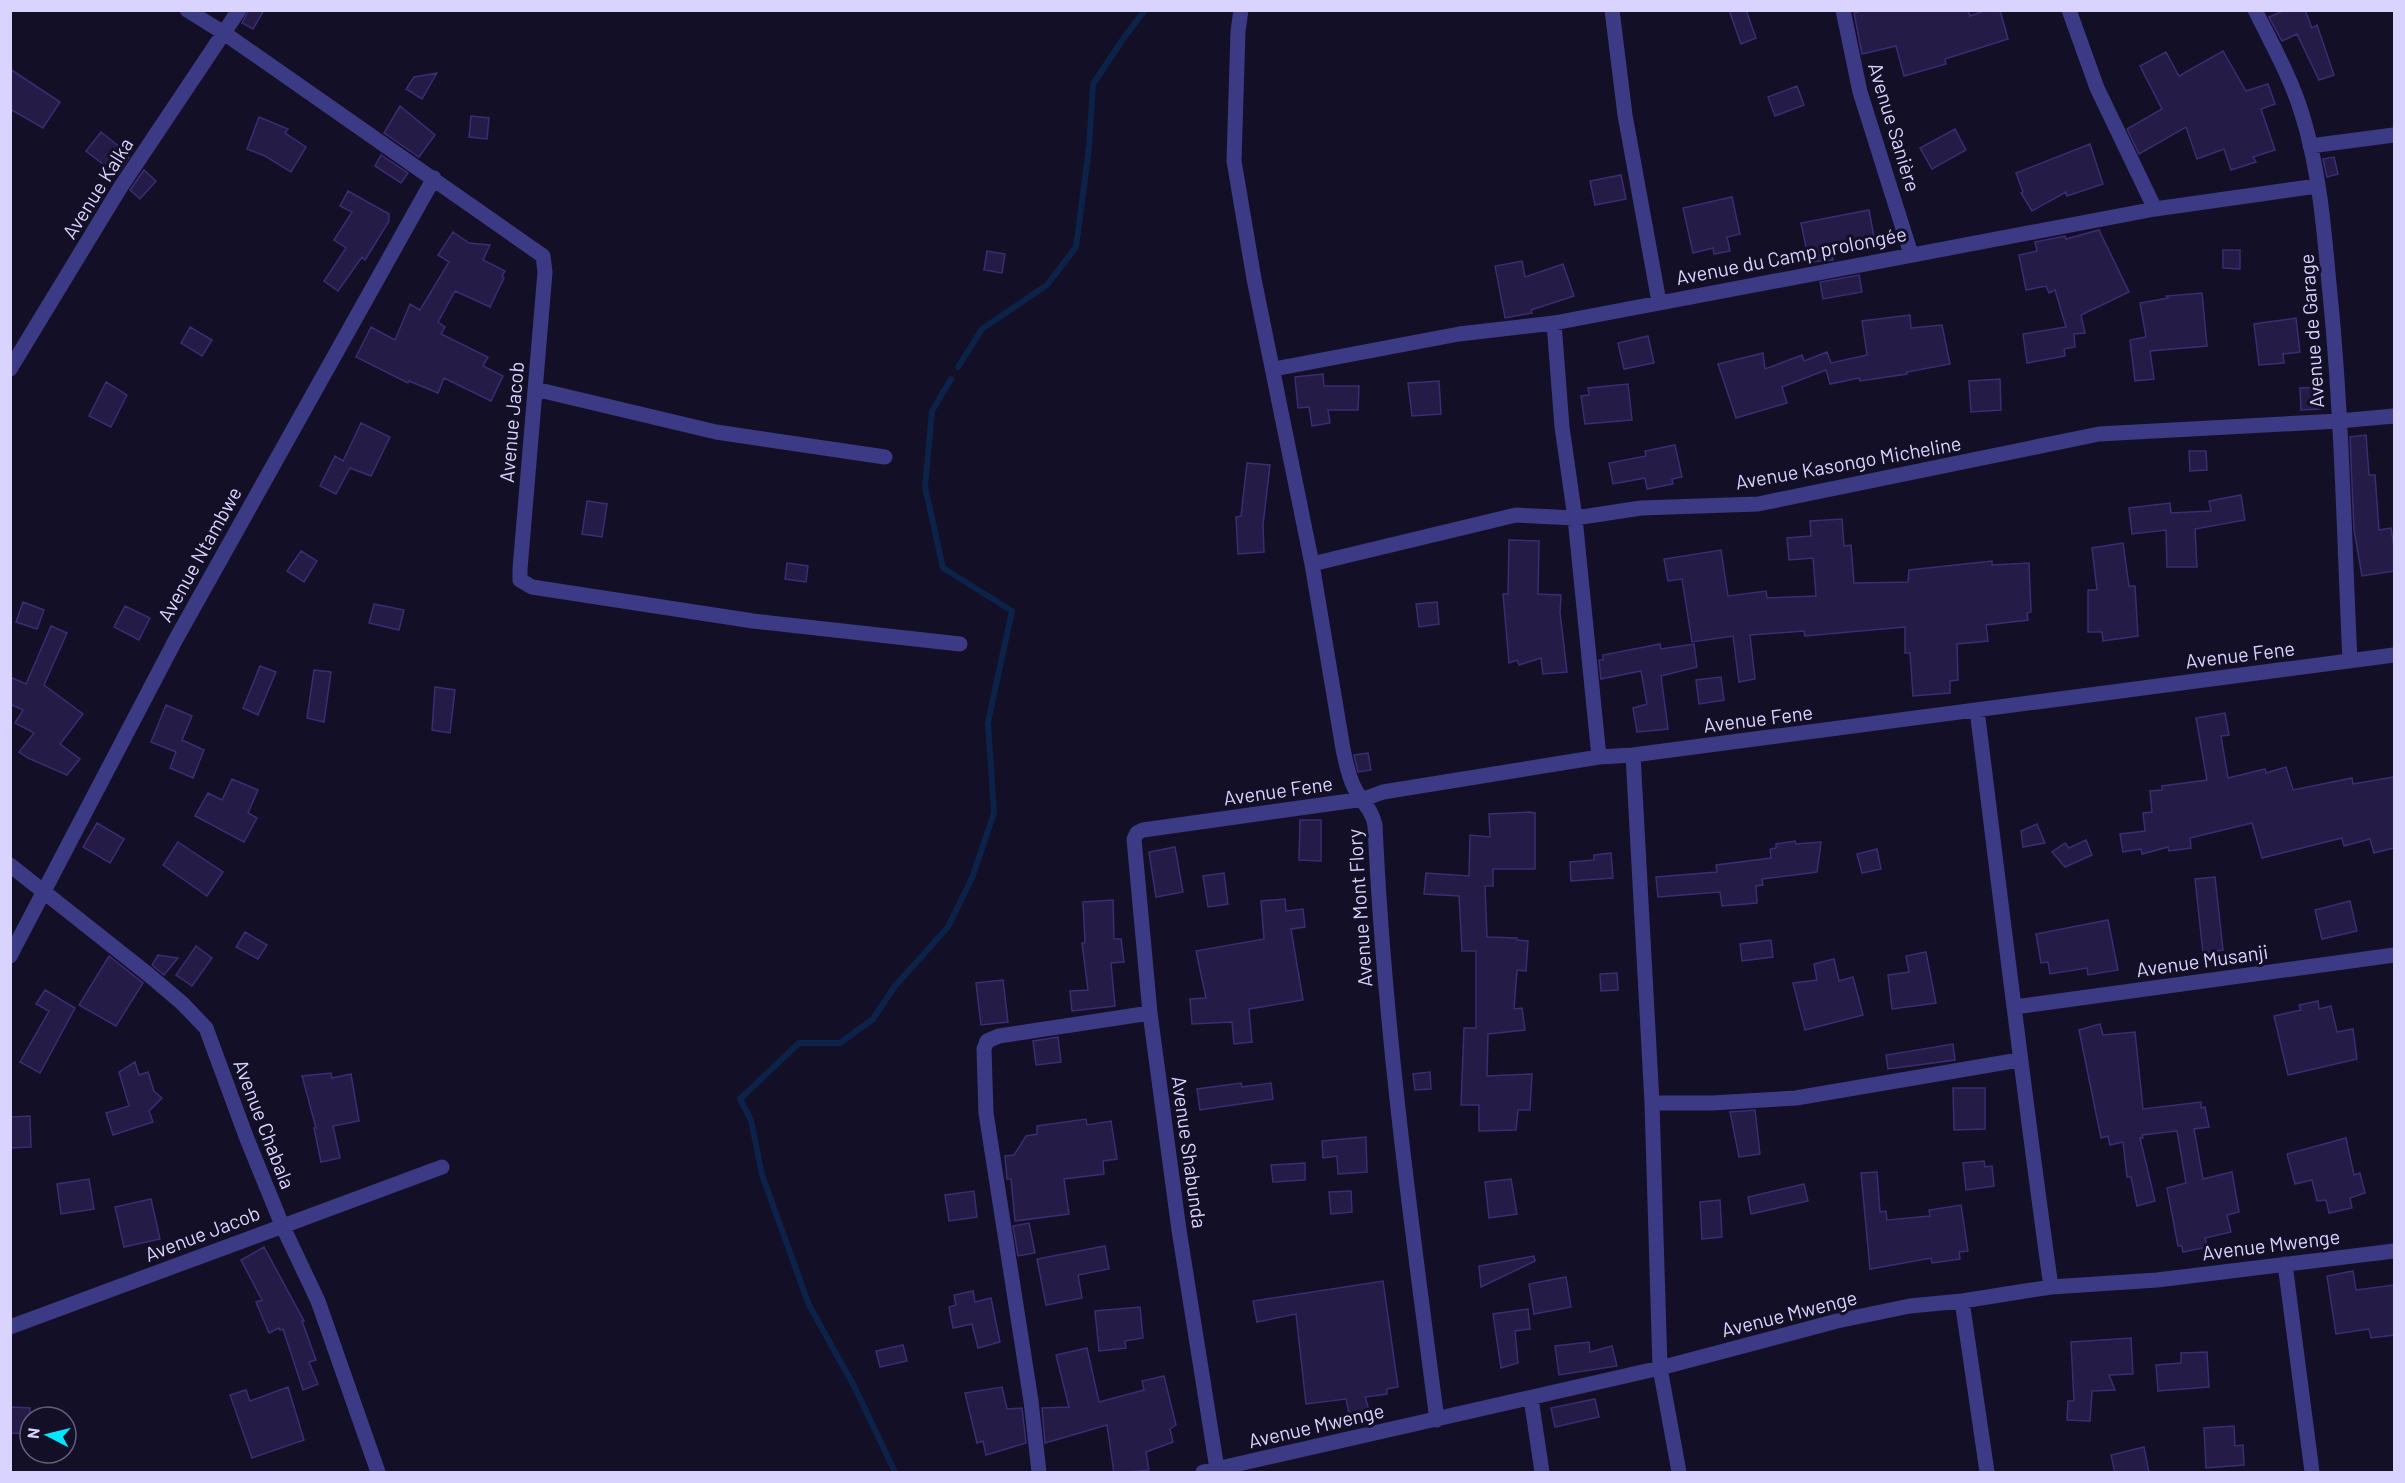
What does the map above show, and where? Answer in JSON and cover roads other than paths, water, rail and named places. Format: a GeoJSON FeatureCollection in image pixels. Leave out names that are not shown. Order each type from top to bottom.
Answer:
{"type":"FeatureCollection","features":[{"type":"Feature","properties":{"kind":"street","name":"Avenue Jacob"},"geometry":{"type":"LineString","coordinates":[[187,10],[434,178],[543,256],[545,272],[520,580],[532,587],[753,621],[960,644]]}},
{"type":"Feature","properties":{"kind":"street","name":"Avenue Kalka"},"geometry":{"type":"LineString","coordinates":[[10,369],[120,188],[239,10]]}},
{"type":"Feature","properties":{"kind":"street","name":"Avenue Mont Flory"},"geometry":{"type":"LineString","coordinates":[[1240,10],[1234,161],[1254,279],[1312,564],[1343,749],[1350,776],[1356,790],[1372,811],[1375,825],[1378,910],[1398,1115],[1437,1420]]}},
{"type":"Feature","properties":{"kind":"street"},"geometry":{"type":"LineString","coordinates":[[1612,10],[1625,115],[1659,302]]}},
{"type":"Feature","properties":{"kind":"street","name":"Avenue Sanière"},"geometry":{"type":"LineString","coordinates":[[1843,10],[1860,92],[1911,254]]}},
{"type":"Feature","properties":{"kind":"street"},"geometry":{"type":"LineString","coordinates":[[2069,10],[2097,88],[2155,208]]}},
{"type":"Feature","properties":{"kind":"street","name":"Avenue de Garage"},"geometry":{"type":"LineString","coordinates":[[2255,10],[2285,69],[2302,113],[2317,186],[2332,310],[2350,661]]}},
{"type":"Feature","properties":{"kind":"street"},"geometry":{"type":"LineString","coordinates":[[2310,146],[2394,135]]}},
{"type":"Feature","properties":{"kind":"street","name":"Avenue Ntambwe"},"geometry":{"type":"LineString","coordinates":[[10,956],[176,639],[434,178]]}},
{"type":"Feature","properties":{"kind":"street","name":"Avenue du Camp prolongée"},"geometry":{"type":"LineString","coordinates":[[1274,369],[1459,334],[1554,323],[2155,208],[2317,186]]}},
{"type":"Feature","properties":{"kind":"street"},"geometry":{"type":"LineString","coordinates":[[1554,323],[1562,427],[1575,518],[1599,757]]}},
{"type":"Feature","properties":{"kind":"street"},"geometry":{"type":"LineString","coordinates":[[536,389],[716,432],[885,457]]}},
{"type":"Feature","properties":{"kind":"street","name":"Avenue Kasongo Micheline"},"geometry":{"type":"LineString","coordinates":[[1312,564],[1505,516],[1526,514],[1575,518],[1641,508],[1758,504],[2099,434],[2394,416]]}},
{"type":"Feature","properties":{"kind":"street","name":"Avenue Fene"},"geometry":{"type":"LineString","coordinates":[[1134,839],[1137,833],[1143,830],[1364,799],[1383,792],[1599,757],[1633,755],[2394,655]]}},
{"type":"Feature","properties":{"kind":"street"},"geometry":{"type":"LineString","coordinates":[[1977,710],[2015,1007],[2019,1060],[2051,1287]]}},
{"type":"Feature","properties":{"kind":"street"},"geometry":{"type":"LineString","coordinates":[[1633,755],[1652,1103],[1660,1368],[1679,1473]]}},
{"type":"Feature","properties":{"kind":"street","name":"Avenue Shabunda"},"geometry":{"type":"LineString","coordinates":[[1134,839],[1150,1013],[1210,1471]]}},
{"type":"Feature","properties":{"kind":"street","name":"Avenue Chabala"},"geometry":{"type":"LineString","coordinates":[[10,865],[182,1003],[206,1028],[282,1225],[318,1301],[378,1473]]}},
{"type":"Feature","properties":{"kind":"street","name":"Avenue Musanji"},"geometry":{"type":"LineString","coordinates":[[2015,1007],[2394,955]]}},
{"type":"Feature","properties":{"kind":"street"},"geometry":{"type":"LineString","coordinates":[[1039,1473],[1031,1401],[986,1113],[984,1049],[987,1041],[999,1036],[1150,1013]]}},
{"type":"Feature","properties":{"kind":"street"},"geometry":{"type":"LineString","coordinates":[[1652,1103],[1712,1103],[1796,1098],[2019,1060]]}},
{"type":"Feature","properties":{"kind":"street","name":"Avenue Jacob"},"geometry":{"type":"LineString","coordinates":[[10,1327],[442,1167]]}},
{"type":"Feature","properties":{"kind":"street","name":"Avenue Mwenge"},"geometry":{"type":"LineString","coordinates":[[1210,1471],[1660,1368],[1837,1321],[1910,1306],[1962,1301],[2051,1287],[2147,1281],[2394,1251]]}},
{"type":"Feature","properties":{"kind":"street"},"geometry":{"type":"LineString","coordinates":[[2285,1264],[2312,1473]]}},
{"type":"Feature","properties":{"kind":"street"},"geometry":{"type":"LineString","coordinates":[[1962,1301],[1987,1473]]}},
{"type":"Feature","properties":{"kind":"street"},"geometry":{"type":"LineString","coordinates":[[1531,1398],[1542,1473]]}},
{"type":"Feature","properties":{"kind":"waterway"},"geometry":{"type":"LineString","coordinates":[[958,367],[982,329],[1047,285],[1076,247],[1089,148],[1093,84],[1145,10]]}},
{"type":"Feature","properties":{"kind":"waterway"},"geometry":{"type":"LineString","coordinates":[[895,1472],[854,1386],[809,1305],[762,1175],[751,1120],[740,1099],[799,1043],[840,1043],[873,1019],[895,986],[948,927],[972,878],[994,813],[988,722],[1012,611],[943,568],[925,487],[932,411],[951,379]]}}]}
